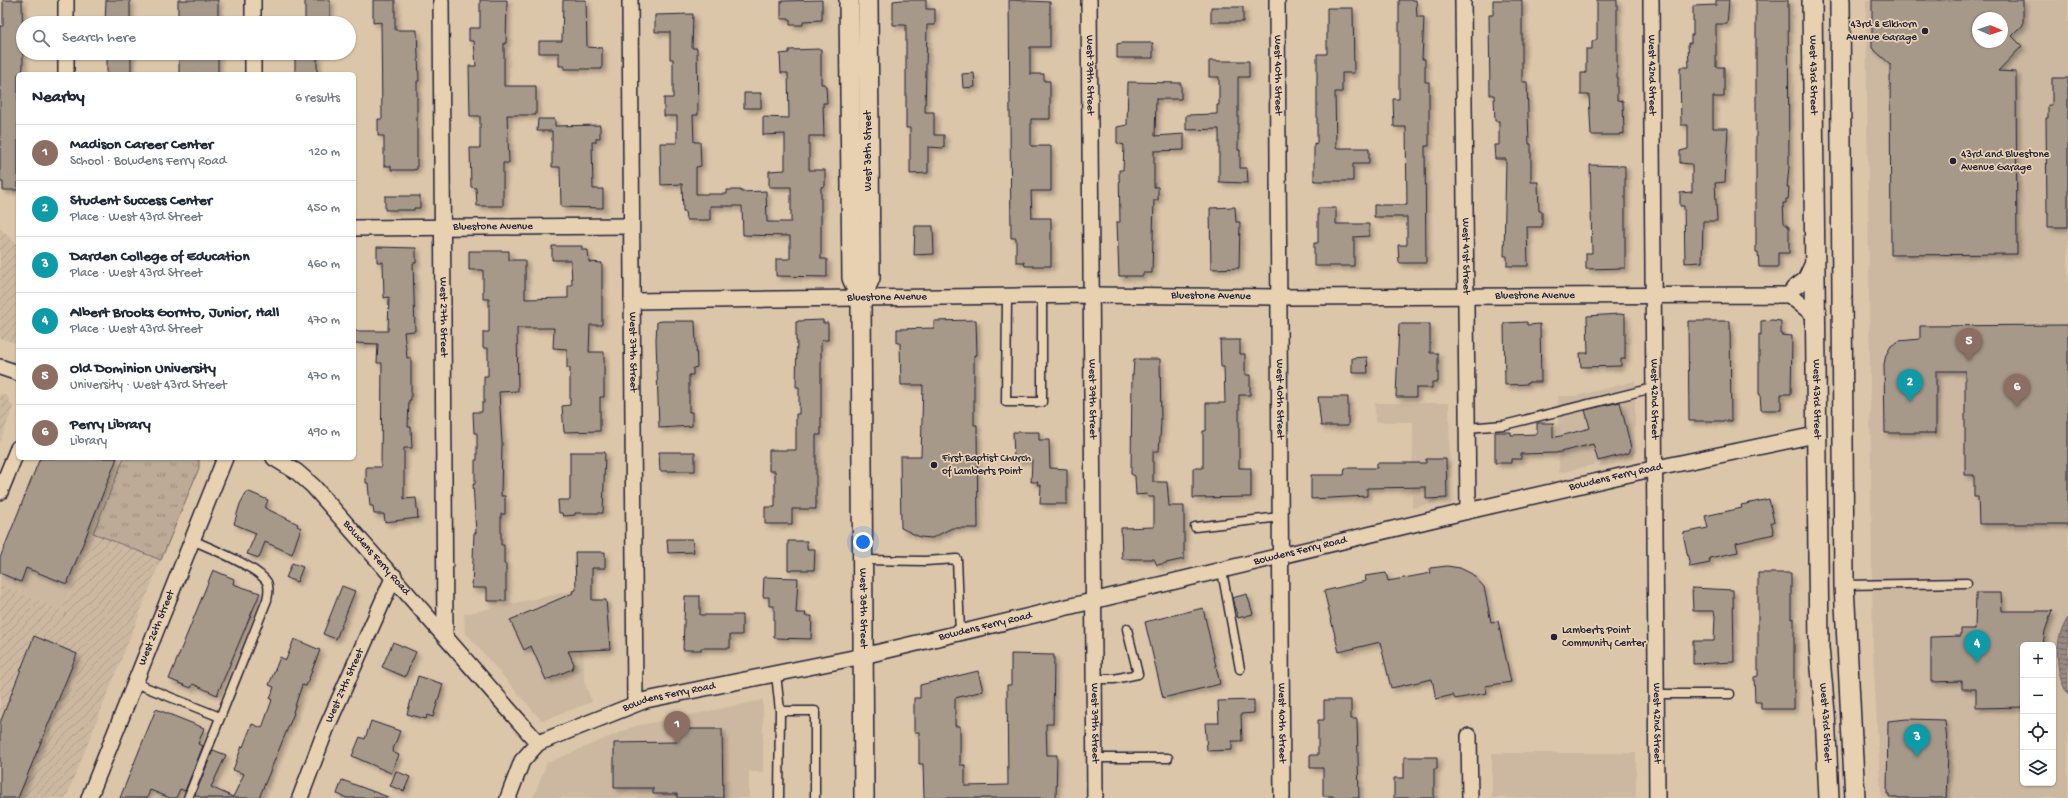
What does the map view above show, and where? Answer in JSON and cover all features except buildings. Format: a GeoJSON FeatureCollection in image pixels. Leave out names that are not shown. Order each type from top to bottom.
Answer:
{"type":"FeatureCollection","features":[{"type":"Feature","properties":{"kind":"street"},"geometry":{"type":"LineString","coordinates":[[66,0],[66,16]]}},
{"type":"Feature","properties":{"kind":"street"},"geometry":{"type":"LineString","coordinates":[[253,0],[253,16]]}},
{"type":"Feature","properties":{"kind":"street","name":"West 27th Street"},"geometry":{"type":"LineString","coordinates":[[441,0],[444,634]]}},
{"type":"Feature","properties":{"kind":"street","name":"West 37th Street"},"geometry":{"type":"LineString","coordinates":[[630,0],[635,703]]}},
{"type":"Feature","properties":{"kind":"street","name":"West 38th Street"},"geometry":{"type":"LineString","coordinates":[[849,0],[852,278],[861,299],[864,798]]}},
{"type":"Feature","properties":{"kind":"street","name":"West 38th Street"},"geometry":{"type":"LineString","coordinates":[[861,299],[870,278],[868,0]]}},
{"type":"Feature","properties":{"kind":"street","name":"West 39th Street"},"geometry":{"type":"LineString","coordinates":[[1089,0],[1095,798]]}},
{"type":"Feature","properties":{"kind":"street","name":"West 40th Street"},"geometry":{"type":"LineString","coordinates":[[1277,0],[1282,798]]}},
{"type":"Feature","properties":{"kind":"street","name":"West 41st Street"},"geometry":{"type":"LineString","coordinates":[[1463,0],[1468,511]]}},
{"type":"Feature","properties":{"kind":"street","name":"West 42nd Street"},"geometry":{"type":"LineString","coordinates":[[1650,0],[1657,798]]}},
{"type":"Feature","properties":{"kind":"street","name":"West 43rd Street"},"geometry":{"type":"LineString","coordinates":[[1812,0],[1815,435],[1819,647],[1825,713],[1829,798]]}},
{"type":"Feature","properties":{"kind":"street"},"geometry":{"type":"LineString","coordinates":[[1840,0],[1844,585],[1855,798]]}},
{"type":"Feature","properties":{"kind":"street"},"geometry":{"type":"LineString","coordinates":[[66,60],[66,72]]}},
{"type":"Feature","properties":{"kind":"street"},"geometry":{"type":"LineString","coordinates":[[253,60],[253,72]]}},
{"type":"Feature","properties":{"kind":"street","name":"Bluestone Avenue"},"geometry":{"type":"LineString","coordinates":[[356,228],[631,226]]}},
{"type":"Feature","properties":{"kind":"street"},"geometry":{"type":"LineString","coordinates":[[1814,261],[1805,280],[1794,288],[1789,294],[1814,315]]}},
{"type":"Feature","properties":{"kind":"street","name":"Bluestone Avenue"},"geometry":{"type":"LineString","coordinates":[[632,301],[1091,295],[1278,297],[1789,294]]}},
{"type":"Feature","properties":{"kind":"street"},"geometry":{"type":"LineString","coordinates":[[0,367],[16,372]]}},
{"type":"Feature","properties":{"kind":"street","name":"Bowdens Ferry Road"},"geometry":{"type":"LineString","coordinates":[[277,460],[297,472],[313,486],[394,576],[538,743],[635,703],[863,656],[1468,511],[1653,469],[1815,435]]}},
{"type":"Feature","properties":{"kind":"street"},"geometry":{"type":"LineString","coordinates":[[0,492],[16,453]]}},
{"type":"Feature","properties":{"kind":"street","name":"West 26th Street"},"geometry":{"type":"LineString","coordinates":[[89,798],[224,460]]}},
{"type":"Feature","properties":{"kind":"street","name":"West 27th Street"},"geometry":{"type":"LineString","coordinates":[[300,798],[326,729],[394,576]]}},
{"type":"Feature","properties":{"kind":"street"},"geometry":{"type":"LineString","coordinates":[[1470,736],[1470,798]]}},
{"type":"Feature","properties":{"kind":"street"},"geometry":{"type":"LineString","coordinates":[[508,798],[522,761],[529,751],[538,743]]}},
{"type":"Feature","properties":{"kind":"lane"},"geometry":{"type":"LineString","coordinates":[[1007,297],[1006,402],[1042,402],[1042,296]]}},
{"type":"Feature","properties":{"kind":"lane"},"geometry":{"type":"LineString","coordinates":[[1467,428],[1504,424],[1653,388]]}},
{"type":"Feature","properties":{"kind":"lane"},"geometry":{"type":"LineString","coordinates":[[1195,527],[1280,517]]}},
{"type":"Feature","properties":{"kind":"lane"},"geometry":{"type":"LineString","coordinates":[[188,798],[267,600],[269,588],[267,582],[258,571],[192,540]]}},
{"type":"Feature","properties":{"kind":"lane"},"geometry":{"type":"LineString","coordinates":[[863,560],[925,561],[957,559],[960,633]]}},
{"type":"Feature","properties":{"kind":"lane"},"geometry":{"type":"LineString","coordinates":[[1222,571],[1240,669]]}},
{"type":"Feature","properties":{"kind":"lane"},"geometry":{"type":"LineString","coordinates":[[1844,585],[1966,583]]}},
{"type":"Feature","properties":{"kind":"lane"},"geometry":{"type":"LineString","coordinates":[[1094,679],[1114,679],[1138,674],[1127,629]]}},
{"type":"Feature","properties":{"kind":"lane"},"geometry":{"type":"LineString","coordinates":[[776,674],[780,711],[780,798]]}},
{"type":"Feature","properties":{"kind":"lane"},"geometry":{"type":"LineString","coordinates":[[135,683],[220,717]]}},
{"type":"Feature","properties":{"kind":"lane"},"geometry":{"type":"LineString","coordinates":[[1657,694],[1730,694]]}},
{"type":"Feature","properties":{"kind":"lane"},"geometry":{"type":"LineString","coordinates":[[780,711],[815,711],[815,798]]}},
{"type":"Feature","properties":{"kind":"lane"},"geometry":{"type":"LineString","coordinates":[[1095,758],[1168,758]]}},
{"type":"Feature","properties":{"kind":"shaded area"},"geometry":{"type":"Polygon","coordinates":[[[1866,0],[2068,0],[2068,798],[1881,798],[1873,654],[1866,0]]]}},
{"type":"Feature","properties":{"kind":"shaded area"},"geometry":{"type":"Polygon","coordinates":[[[0,229],[16,243],[16,343],[0,338],[0,229]]]}},
{"type":"Feature","properties":{"kind":"shaded area"},"geometry":{"type":"Polygon","coordinates":[[[1635,381],[1635,455],[1559,473],[1558,396],[1576,396],[1635,381]]]}},
{"type":"Feature","properties":{"kind":"shaded area"},"geometry":{"type":"Polygon","coordinates":[[[0,393],[7,396],[13,407],[0,442],[0,393]]]}},
{"type":"Feature","properties":{"kind":"shaded area"},"geometry":{"type":"Polygon","coordinates":[[[1375,403],[1449,403],[1450,499],[1412,508],[1413,422],[1375,422],[1375,403]]]}},
{"type":"Feature","properties":{"kind":"shaded area"},"geometry":{"type":"Polygon","coordinates":[[[43,460],[123,460],[62,610],[0,585],[0,569],[43,460]]]}},
{"type":"Feature","properties":{"kind":"shaded area"},"geometry":{"type":"Polygon","coordinates":[[[93,533],[161,560],[66,798],[0,798],[0,585],[62,610],[93,533]]]}},
{"type":"Feature","properties":{"kind":"shaded area"},"geometry":{"type":"Polygon","coordinates":[[[575,590],[583,628],[584,681],[592,702],[541,720],[465,632],[464,614],[575,590]]]}},
{"type":"Feature","properties":{"kind":"shaded area"},"geometry":{"type":"Polygon","coordinates":[[[2068,618],[2068,695],[2060,677],[2058,667],[2058,646],[2063,627],[2068,618]]]}},
{"type":"Feature","properties":{"kind":"shaded area"},"geometry":{"type":"Polygon","coordinates":[[[763,700],[763,772],[749,772],[749,798],[533,798],[547,763],[635,726],[763,700]]]}},
{"type":"Feature","properties":{"kind":"shaded area"},"geometry":{"type":"Polygon","coordinates":[[[1492,753],[1636,753],[1636,798],[1492,798],[1492,753]]]}},
{"type":"Feature","properties":{"kind":"green space"},"geometry":{"type":"Polygon","coordinates":[[[123,460],[199,460],[199,468],[161,560],[93,533],[123,460]]]}},
{"type":"Feature","properties":{"kind":"place","name":"43rd & Elkhorn Avenue Garage"},"geometry":{"type":"Point","coordinates":[1925,31]}},
{"type":"Feature","properties":{"kind":"place","name":"43rd and Bluestone Avenue Garage"},"geometry":{"type":"Point","coordinates":[1953,161]}},
{"type":"Feature","properties":{"kind":"place","name":"Old Dominion University"},"geometry":{"type":"Point","coordinates":[1969,361]}},
{"type":"Feature","properties":{"kind":"place","name":"Student Success Center"},"geometry":{"type":"Point","coordinates":[1910,402]}},
{"type":"Feature","properties":{"kind":"place","name":"Perry Library"},"geometry":{"type":"Point","coordinates":[2017,407]}},
{"type":"Feature","properties":{"kind":"place","name":"First Baptist Church of Lamberts Point"},"geometry":{"type":"Point","coordinates":[934,465]}},
{"type":"Feature","properties":{"kind":"place","name":"Lamberts Point Community Center"},"geometry":{"type":"Point","coordinates":[1554,637]}},
{"type":"Feature","properties":{"kind":"place","name":"Albert Brooks Gornto, Junior, Hall"},"geometry":{"type":"Point","coordinates":[1977,663]}},
{"type":"Feature","properties":{"kind":"place","name":"Madison Career Center"},"geometry":{"type":"Point","coordinates":[677,744]}},
{"type":"Feature","properties":{"kind":"place","name":"Darden College of Education"},"geometry":{"type":"Point","coordinates":[1917,757]}}]}
